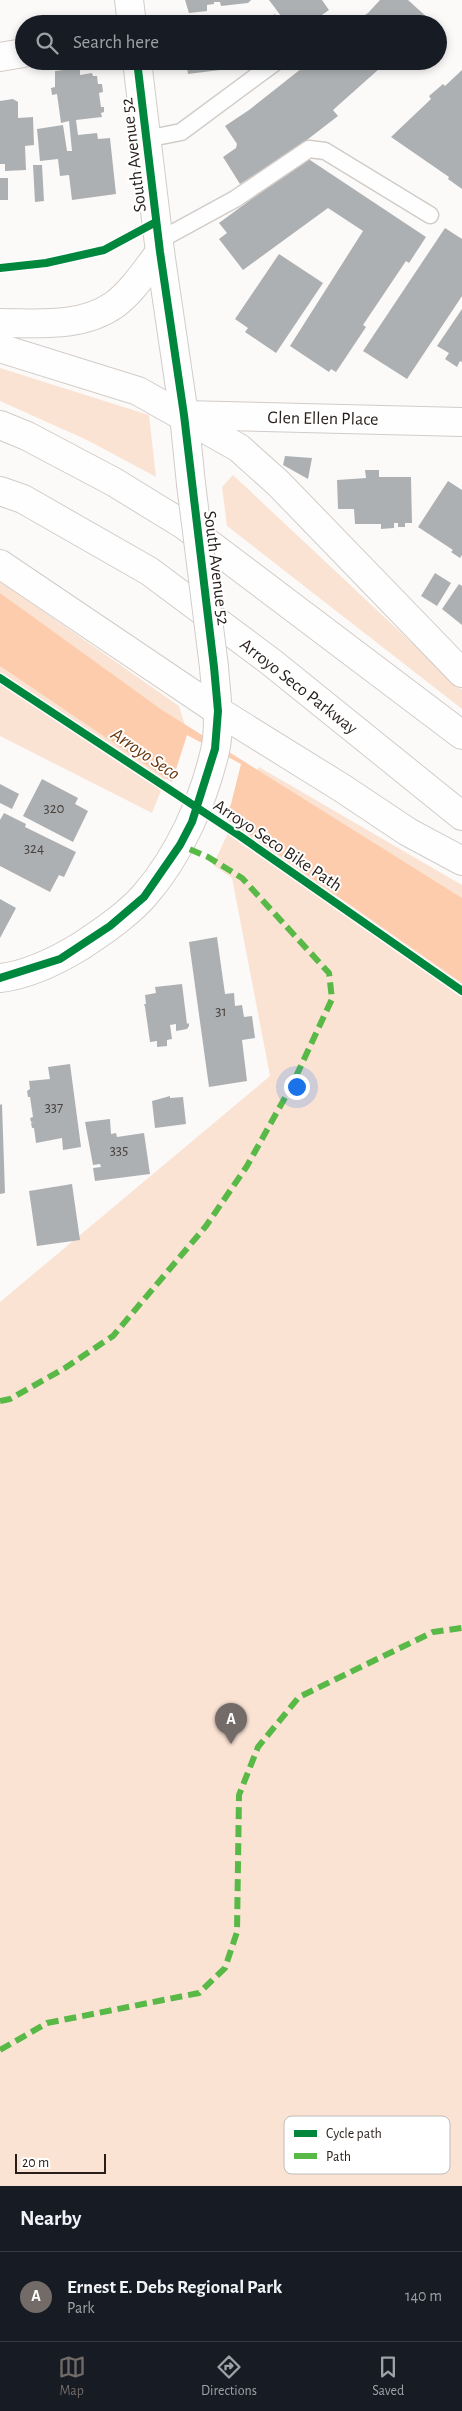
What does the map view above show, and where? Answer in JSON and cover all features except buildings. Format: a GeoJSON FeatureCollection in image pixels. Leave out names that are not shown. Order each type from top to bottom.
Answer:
{"type":"FeatureCollection","features":[{"type":"Feature","properties":{"kind":"main road"},"geometry":{"type":"LineString","coordinates":[[129,0],[131,15]]}},
{"type":"Feature","properties":{"kind":"main road"},"geometry":{"type":"LineString","coordinates":[[0,57],[15,54]]}},
{"type":"Feature","properties":{"kind":"main road","name":"South Avenue 52"},"geometry":{"type":"LineString","coordinates":[[0,978],[60,959],[110,926],[144,896],[180,844],[192,822],[215,749],[218,711],[214,667],[184,415],[159,246],[138,70]]}},
{"type":"Feature","properties":{"kind":"main road"},"geometry":{"type":"LineString","coordinates":[[0,323],[60,323],[89,318],[114,305],[132,286],[159,246]]}},
{"type":"Feature","properties":{"kind":"main road"},"geometry":{"type":"LineString","coordinates":[[0,348],[138,391],[240,448],[279,484],[462,673]]}},
{"type":"Feature","properties":{"kind":"main road","name":"Glen Ellen Place"},"geometry":{"type":"LineString","coordinates":[[184,415],[444,420],[462,422]]}},
{"type":"Feature","properties":{"kind":"main road"},"geometry":{"type":"LineString","coordinates":[[0,424],[27,436],[114,482],[184,525],[462,735]]}},
{"type":"Feature","properties":{"kind":"main road","name":"Arroyo Seco Parkway"},"geometry":{"type":"LineString","coordinates":[[0,491],[23,499],[150,571],[271,662],[462,816]]}},
{"type":"Feature","properties":{"kind":"main road"},"geometry":{"type":"LineString","coordinates":[[0,564],[218,711],[342,788],[408,832],[462,862]]}},
{"type":"Feature","properties":{"kind":"lane"},"geometry":{"type":"LineString","coordinates":[[146,139],[181,132],[265,70]]}},
{"type":"Feature","properties":{"kind":"lane"},"geometry":{"type":"LineString","coordinates":[[159,246],[235,199],[309,149],[325,151],[430,215]]}},
{"type":"Feature","properties":{"kind":"shaded area"},"geometry":{"type":"Polygon","coordinates":[[[0,368],[149,415],[156,477],[87,440],[0,401],[0,368]]]}},
{"type":"Feature","properties":{"kind":"shaded area"},"geometry":{"type":"Polygon","coordinates":[[[233,475],[462,690],[462,709],[227,526],[222,487],[233,475]]]}},
{"type":"Feature","properties":{"kind":"shaded area"},"geometry":{"type":"Polygon","coordinates":[[[0,581],[179,706],[186,729],[152,813],[0,736],[0,581]]]}},
{"type":"Feature","properties":{"kind":"shaded area"},"geometry":{"type":"Polygon","coordinates":[[[259,767],[462,885],[462,2186],[0,2186],[0,1302],[270,1076],[232,878],[213,865],[259,767]]]}},
{"type":"Feature","properties":{"kind":"water","name":"Arroyo Seco"},"geometry":{"type":"Polygon","coordinates":[[[0,593],[162,710],[462,898],[462,983],[256,839],[0,666],[0,593]]]}},
{"type":"Feature","properties":{"kind":"pier"},"geometry":{"type":"Polygon","coordinates":[[[187,735],[241,764],[231,804],[224,820],[171,785],[187,735]]]}},
{"type":"Feature","properties":{"kind":"marked path"},"geometry":{"type":"LineString","coordinates":[[0,1401],[10,1399],[65,1368],[113,1336],[206,1226],[247,1166],[292,1085],[332,999],[329,973],[242,878],[208,857],[180,845]]}},
{"type":"Feature","properties":{"kind":"marked path"},"geometry":{"type":"LineString","coordinates":[[0,2050],[47,2023],[199,1993],[225,1968],[237,1932],[239,1795],[258,1747],[299,1697],[433,1632],[462,1628]]}},
{"type":"Feature","properties":{"kind":"cycle path"},"geometry":{"type":"LineString","coordinates":[[0,978],[60,959],[110,926],[144,897],[180,845],[192,822],[215,749],[218,711],[214,667],[184,415],[160,252],[138,70]]}},
{"type":"Feature","properties":{"kind":"cycle path"},"geometry":{"type":"LineString","coordinates":[[0,268],[46,263],[104,250],[156,222]]}},
{"type":"Feature","properties":{"kind":"cycle path","name":"Arroyo Seco Bike Path"},"geometry":{"type":"LineString","coordinates":[[0,678],[240,836],[462,991]]}},
{"type":"Feature","properties":{"kind":"place","name":"Ernest E. Debs Regional Park"},"geometry":{"type":"Point","coordinates":[231,1744]}}]}
